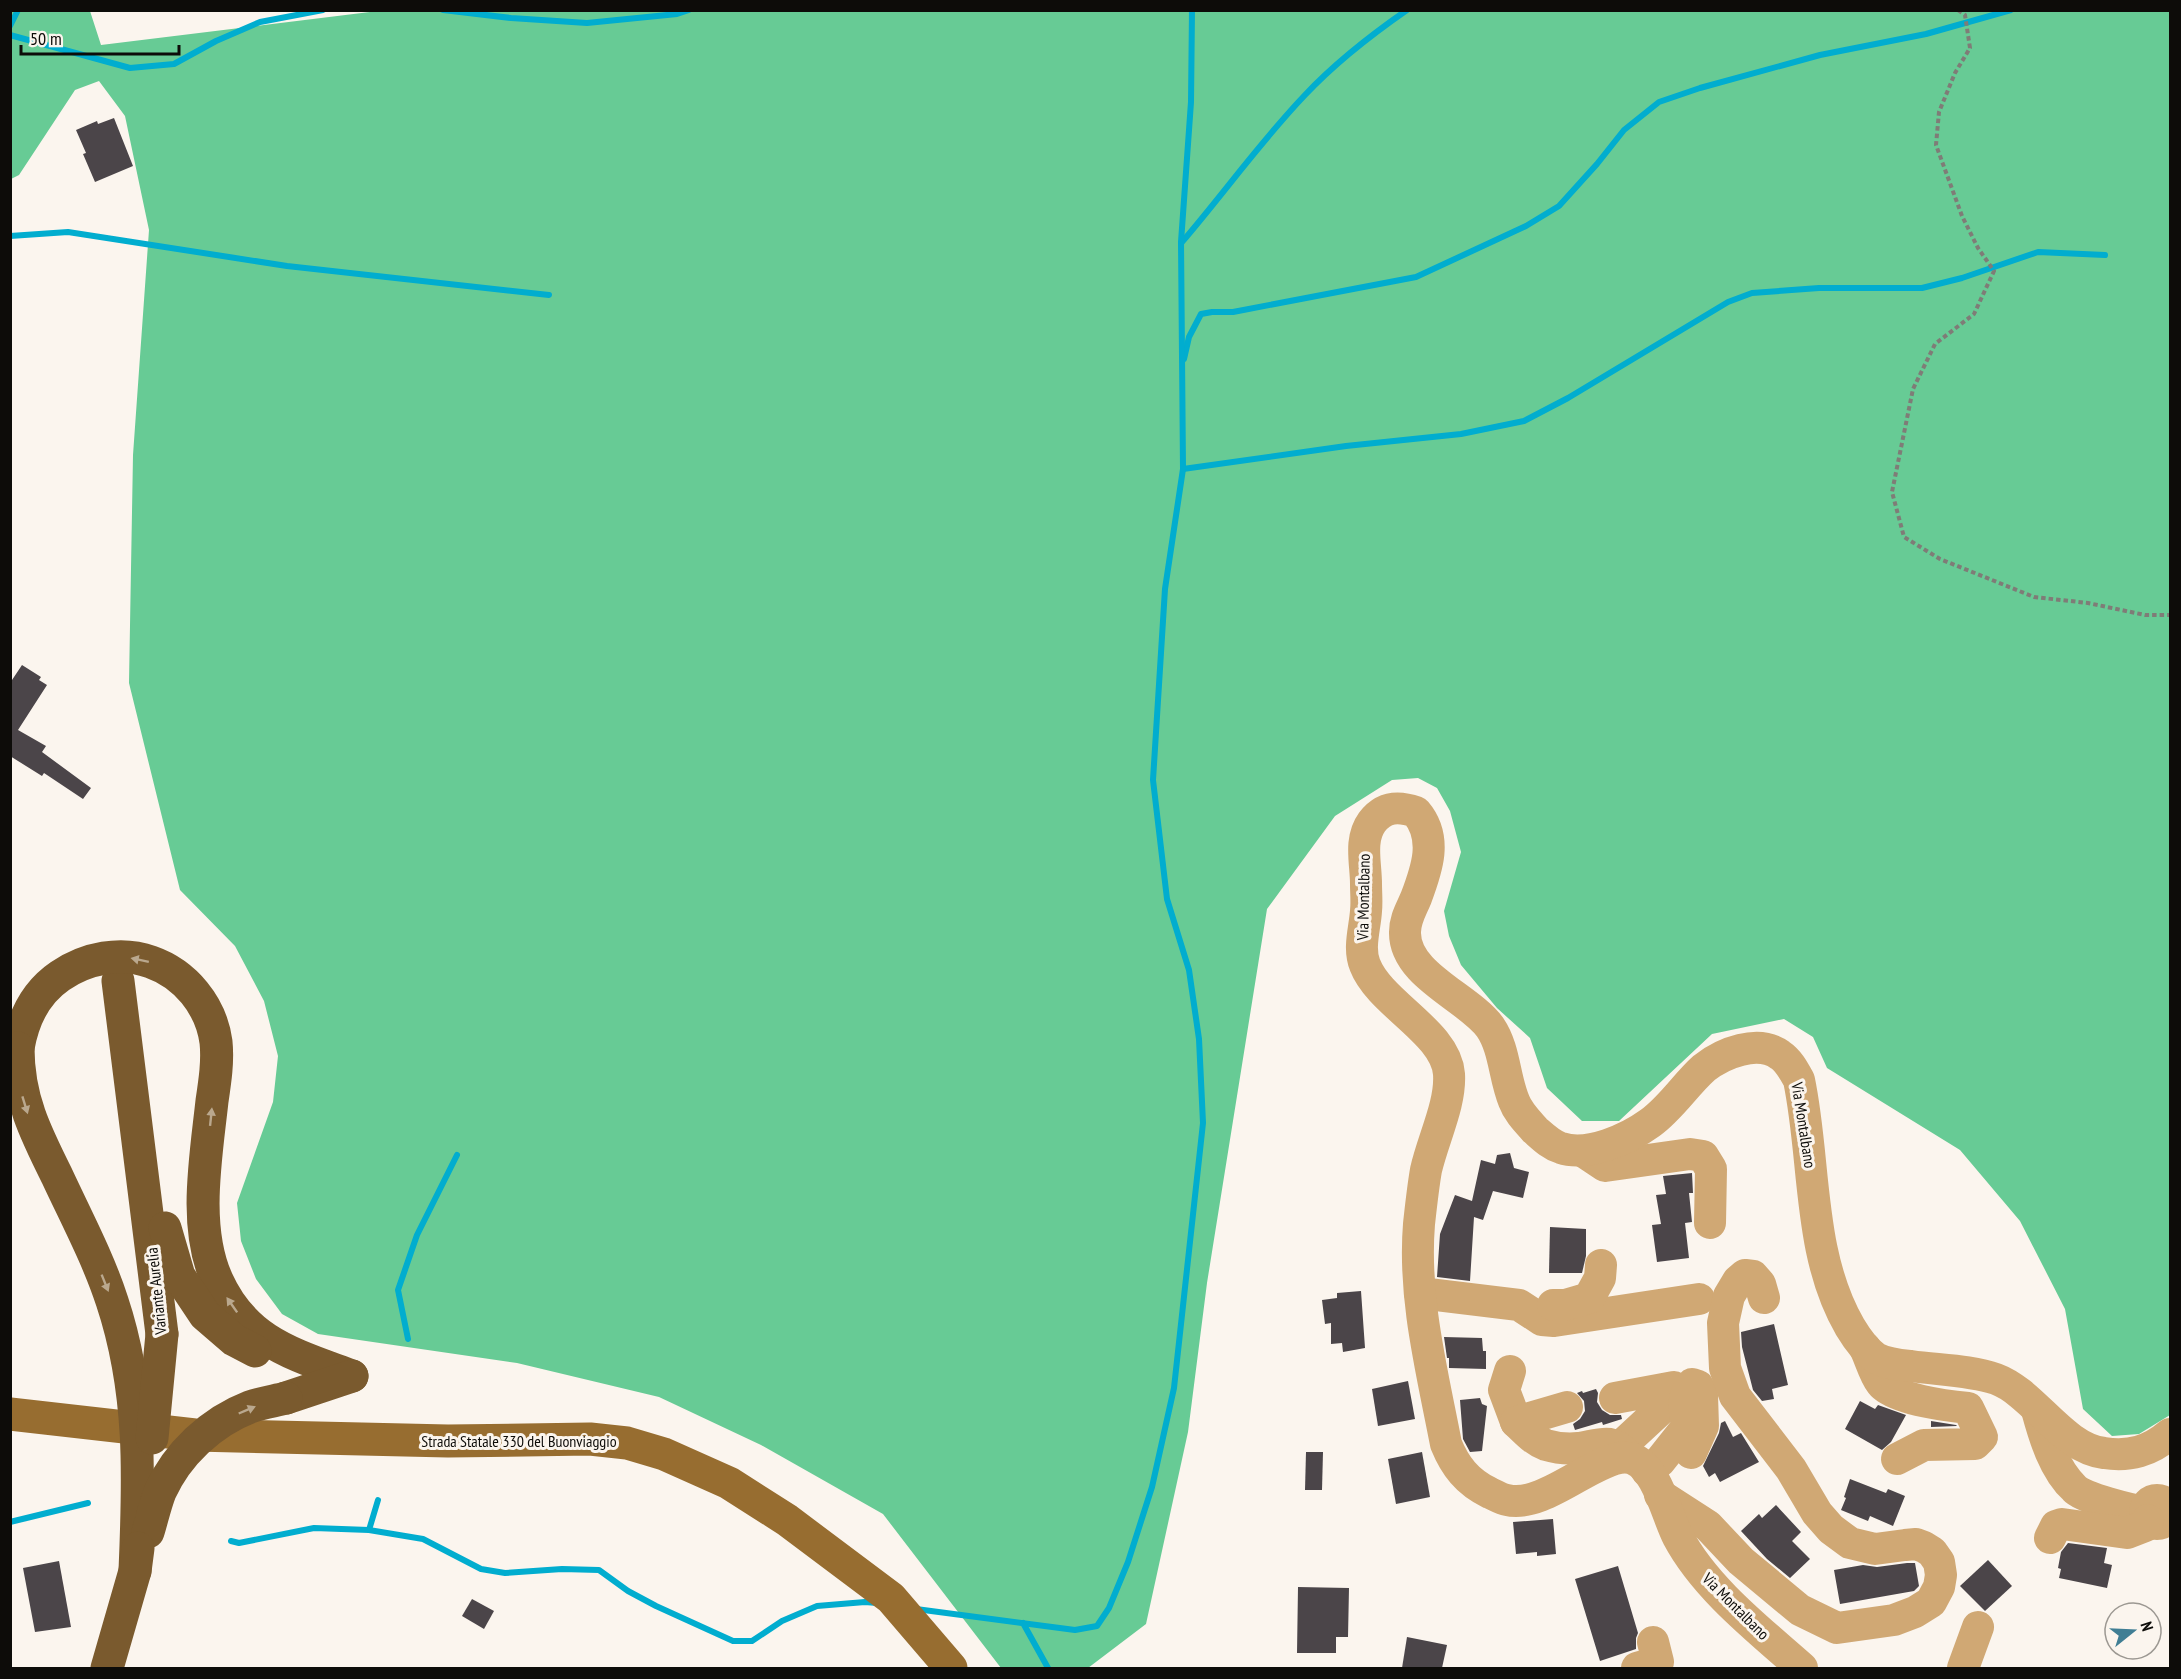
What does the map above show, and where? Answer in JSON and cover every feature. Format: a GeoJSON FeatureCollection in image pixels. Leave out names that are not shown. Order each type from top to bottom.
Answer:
{"type":"FeatureCollection","features":[{"type":"Feature","properties":{"kind":"highway"},"geometry":{"type":"LineString","coordinates":[[135,1571],[139,1480],[136,1422],[125,1346],[112,1300],[89,1243],[29,1118],[20,1082],[18,1048],[27,1016],[45,988],[71,969],[86,962],[117,957],[146,960],[174,972],[186,983],[206,1010],[216,1041],[217,1058],[207,1153],[203,1223],[208,1252],[217,1280],[237,1312],[263,1338],[278,1348],[352,1377]]}},
{"type":"Feature","properties":{"kind":"highway","name":"Variante Aurelia"},"geometry":{"type":"LineString","coordinates":[[108,1668],[135,1571],[150,1466],[162,1334],[118,981]]}},
{"type":"Feature","properties":{"kind":"highway"},"geometry":{"type":"LineString","coordinates":[[140,1153],[179,1276],[205,1315],[234,1340],[274,1361],[352,1377]]}},
{"type":"Feature","properties":{"kind":"highway"},"geometry":{"type":"LineString","coordinates":[[135,1571],[160,1492],[177,1463],[197,1441],[219,1423],[249,1407],[352,1377]]}},
{"type":"Feature","properties":{"kind":"main road","name":"Strada Statale 330 del Buonviaggio"},"geometry":{"type":"LineString","coordinates":[[10,1414],[195,1435],[448,1442],[590,1439],[627,1443],[664,1454],[729,1483],[787,1520],[891,1598],[951,1668]]}},
{"type":"Feature","properties":{"kind":"street","name":"Via Montalbano"},"geometry":{"type":"LineString","coordinates":[[1802,1668],[1724,1596],[1694,1564],[1639,1468],[1621,1457],[1569,1483],[1533,1498],[1518,1501],[1506,1500],[1470,1482],[1452,1458],[1446,1443],[1425,1330],[1418,1257],[1419,1223],[1426,1170],[1449,1090],[1449,1071],[1439,1047],[1431,1037],[1408,1018],[1371,977],[1362,955],[1366,910],[1363,854],[1365,838],[1370,825],[1388,809],[1407,808],[1416,812],[1428,834],[1429,854],[1425,872],[1407,916],[1405,933],[1408,949],[1416,963],[1491,1028],[1499,1046],[1514,1101],[1522,1116],[1550,1143],[1572,1151],[1584,1152],[1635,1133],[1651,1122],[1706,1067],[1740,1050],[1769,1049],[1790,1064],[1799,1080],[1815,1203],[1829,1282],[1851,1329],[1865,1348],[1876,1358],[1891,1364],[1977,1375],[1997,1380],[2010,1387],[2069,1436],[2088,1448],[2102,1453],[2131,1455],[2147,1450],[2170,1434]]}},
{"type":"Feature","properties":{"kind":"street"},"geometry":{"type":"LineString","coordinates":[[1584,1152],[1605,1167],[1690,1154],[1703,1156],[1711,1168],[1710,1223]]}},
{"type":"Feature","properties":{"kind":"street"},"geometry":{"type":"LineString","coordinates":[[1420,1293],[1520,1305],[1565,1305],[1589,1298],[1600,1278],[1601,1265]]}},
{"type":"Feature","properties":{"kind":"street"},"geometry":{"type":"LineString","coordinates":[[1510,1371],[1504,1390],[1516,1422],[1530,1435],[1545,1445],[1577,1449],[1610,1443],[1708,1526],[1741,1561],[1800,1610],[1837,1628],[1894,1620],[1915,1612],[1931,1602],[1939,1587],[1941,1575],[1939,1562],[1932,1552],[1916,1544],[1875,1549],[1850,1543],[1831,1529],[1817,1513],[1791,1469],[1735,1396],[1725,1368],[1723,1323],[1729,1296],[1738,1281],[1745,1275],[1753,1276],[1760,1284],[1764,1298]]}},
{"type":"Feature","properties":{"kind":"street"},"geometry":{"type":"LineString","coordinates":[[1520,1305],[1542,1320],[1554,1322],[1699,1299]]}},
{"type":"Feature","properties":{"kind":"street"},"geometry":{"type":"LineString","coordinates":[[1865,1348],[1881,1384],[1898,1393],[1930,1404],[1968,1408],[1982,1437],[1975,1444],[1924,1445],[1897,1459]]}},
{"type":"Feature","properties":{"kind":"street"},"geometry":{"type":"LineString","coordinates":[[1639,1468],[1660,1461],[1687,1427],[1684,1400],[1686,1391],[1692,1384],[1698,1386],[1702,1395],[1703,1426],[1691,1453]]}},
{"type":"Feature","properties":{"kind":"street"},"geometry":{"type":"LineString","coordinates":[[1616,1398],[1674,1388],[1660,1410],[1639,1468]]}},
{"type":"Feature","properties":{"kind":"street"},"geometry":{"type":"LineString","coordinates":[[1516,1422],[1568,1407]]}},
{"type":"Feature","properties":{"kind":"street"},"geometry":{"type":"LineString","coordinates":[[2036,1409],[2053,1458],[2076,1491],[2129,1509],[2153,1512],[2145,1526],[2127,1533],[2062,1524],[2056,1526],[2050,1539]]}},
{"type":"Feature","properties":{"kind":"street"},"geometry":{"type":"LineString","coordinates":[[1963,1668],[1978,1627]]}},
{"type":"Feature","properties":{"kind":"street"},"geometry":{"type":"LineString","coordinates":[[1637,1668],[1658,1662],[1653,1642]]}},
{"type":"Feature","properties":{"kind":"path"},"geometry":{"type":"LineString","coordinates":[[1958,10],[1965,15],[1970,48],[1955,73],[1939,112],[1936,145],[1962,216],[1978,248],[1994,271],[1974,314],[1935,344],[1913,388],[1892,492],[1904,537],[1940,559],[2034,597],[2088,603],[2145,615],[2170,615]]}},
{"type":"Feature","properties":{"kind":"green space"},"geometry":{"type":"Polygon","coordinates":[[[386,10],[2170,11],[2170,1415],[2139,1434],[2112,1436],[2083,1409],[2065,1309],[2020,1221],[1960,1150],[1827,1068],[1813,1037],[1784,1019],[1712,1034],[1619,1121],[1582,1121],[1547,1088],[1530,1038],[1497,1008],[1461,965],[1449,936],[1444,911],[1461,852],[1450,811],[1437,788],[1418,778],[1392,780],[1335,816],[1267,909],[1207,1283],[1188,1432],[1146,1624],[1088,1668],[1001,1668],[883,1514],[761,1445],[659,1397],[517,1363],[318,1334],[282,1314],[256,1279],[241,1241],[237,1203],[273,1102],[278,1056],[264,1001],[235,946],[180,890],[129,683],[133,455],[149,230],[125,116],[99,81],[75,90],[19,175],[11,179],[11,11],[90,11],[101,45],[386,10]]]}},
{"type":"Feature","properties":{"kind":"building"},"geometry":{"type":"Polygon","coordinates":[[[114,118],[133,166],[95,182],[76,130],[97,121],[98,124],[114,118]]]}},
{"type":"Feature","properties":{"kind":"building"},"geometry":{"type":"Polygon","coordinates":[[[22,665],[41,677],[39,680],[47,685],[18,730],[46,746],[42,752],[91,788],[83,799],[44,773],[42,776],[10,756],[10,683],[22,665]]]}},
{"type":"Feature","properties":{"kind":"building"},"geometry":{"type":"Polygon","coordinates":[[[1510,1153],[1514,1168],[1529,1172],[1523,1198],[1493,1191],[1483,1220],[1474,1217],[1470,1281],[1437,1277],[1440,1234],[1455,1195],[1472,1201],[1481,1160],[1495,1164],[1497,1155],[1510,1153]]]}},
{"type":"Feature","properties":{"kind":"building"},"geometry":{"type":"Polygon","coordinates":[[[1692,1173],[1693,1193],[1689,1193],[1692,1222],[1685,1223],[1689,1258],[1657,1262],[1652,1225],[1661,1224],[1656,1195],[1666,1194],[1663,1176],[1692,1173]]]}},
{"type":"Feature","properties":{"kind":"building"},"geometry":{"type":"Polygon","coordinates":[[[1550,1227],[1586,1229],[1586,1256],[1582,1273],[1549,1273],[1550,1227]]]}},
{"type":"Feature","properties":{"kind":"building"},"geometry":{"type":"Polygon","coordinates":[[[1361,1291],[1365,1348],[1343,1352],[1342,1343],[1331,1344],[1331,1323],[1325,1324],[1322,1300],[1337,1298],[1337,1293],[1361,1291]]]}},
{"type":"Feature","properties":{"kind":"building"},"geometry":{"type":"Polygon","coordinates":[[[1774,1324],[1788,1385],[1772,1389],[1774,1399],[1762,1401],[1753,1390],[1742,1347],[1741,1332],[1774,1324]]]}},
{"type":"Feature","properties":{"kind":"building"},"geometry":{"type":"Polygon","coordinates":[[[1444,1337],[1482,1338],[1483,1351],[1486,1351],[1486,1369],[1449,1368],[1444,1337]]]}},
{"type":"Feature","properties":{"kind":"building"},"geometry":{"type":"Polygon","coordinates":[[[1408,1381],[1415,1419],[1378,1426],[1372,1389],[1408,1381]]]}},
{"type":"Feature","properties":{"kind":"building"},"geometry":{"type":"Polygon","coordinates":[[[1596,1389],[1597,1402],[1602,1410],[1610,1415],[1621,1415],[1622,1419],[1575,1430],[1573,1424],[1585,1411],[1584,1401],[1577,1393],[1596,1389]]]}},
{"type":"Feature","properties":{"kind":"building"},"geometry":{"type":"Polygon","coordinates":[[[1480,1398],[1482,1404],[1487,1406],[1482,1451],[1470,1452],[1463,1439],[1460,1400],[1480,1398]]]}},
{"type":"Feature","properties":{"kind":"building"},"geometry":{"type":"Polygon","coordinates":[[[1860,1401],[1875,1409],[1878,1405],[1906,1415],[1891,1442],[1882,1450],[1845,1429],[1860,1401]]]}},
{"type":"Feature","properties":{"kind":"building"},"geometry":{"type":"Polygon","coordinates":[[[1725,1421],[1733,1437],[1741,1433],[1759,1462],[1720,1482],[1715,1473],[1709,1477],[1703,1466],[1719,1433],[1721,1423],[1725,1421]]]}},
{"type":"Feature","properties":{"kind":"building"},"geometry":{"type":"Polygon","coordinates":[[[1931,1421],[1956,1425],[1957,1426],[1931,1427],[1931,1421]]]}},
{"type":"Feature","properties":{"kind":"building"},"geometry":{"type":"Polygon","coordinates":[[[1306,1452],[1323,1452],[1322,1490],[1305,1490],[1306,1452]]]}},
{"type":"Feature","properties":{"kind":"building"},"geometry":{"type":"Polygon","coordinates":[[[1422,1452],[1430,1497],[1396,1504],[1388,1459],[1422,1452]]]}},
{"type":"Feature","properties":{"kind":"building"},"geometry":{"type":"Polygon","coordinates":[[[1850,1479],[1886,1493],[1888,1489],[1905,1496],[1893,1526],[1870,1516],[1868,1521],[1841,1510],[1850,1479]]]}},
{"type":"Feature","properties":{"kind":"building"},"geometry":{"type":"Polygon","coordinates":[[[1776,1505],[1801,1532],[1792,1541],[1810,1559],[1790,1578],[1767,1559],[1741,1531],[1759,1514],[1762,1518],[1776,1505]]]}},
{"type":"Feature","properties":{"kind":"building"},"geometry":{"type":"Polygon","coordinates":[[[1553,1519],[1556,1554],[1537,1556],[1537,1552],[1516,1554],[1513,1522],[1553,1519]]]}},
{"type":"Feature","properties":{"kind":"building"},"geometry":{"type":"Polygon","coordinates":[[[2068,1543],[2107,1548],[2104,1563],[2112,1565],[2107,1588],[2059,1578],[2061,1552],[2068,1543]]]}},
{"type":"Feature","properties":{"kind":"building"},"geometry":{"type":"Polygon","coordinates":[[[1988,1560],[2012,1586],[1985,1611],[1960,1586],[1988,1560]]]}},
{"type":"Feature","properties":{"kind":"building"},"geometry":{"type":"Polygon","coordinates":[[[59,1561],[71,1627],[35,1632],[23,1568],[59,1561]]]}},
{"type":"Feature","properties":{"kind":"building"},"geometry":{"type":"Polygon","coordinates":[[[1915,1563],[1919,1586],[1914,1591],[1840,1604],[1834,1570],[1863,1565],[1877,1567],[1915,1563]]]}},
{"type":"Feature","properties":{"kind":"building"},"geometry":{"type":"Polygon","coordinates":[[[1618,1566],[1638,1633],[1636,1649],[1600,1661],[1575,1579],[1618,1566]]]}},
{"type":"Feature","properties":{"kind":"building"},"geometry":{"type":"Polygon","coordinates":[[[1298,1587],[1349,1588],[1348,1637],[1336,1637],[1336,1653],[1297,1653],[1298,1587]]]}},
{"type":"Feature","properties":{"kind":"building"},"geometry":{"type":"Polygon","coordinates":[[[472,1599],[494,1611],[484,1629],[462,1616],[472,1599]]]}},
{"type":"Feature","properties":{"kind":"building"},"geometry":{"type":"Polygon","coordinates":[[[1407,1637],[1447,1645],[1442,1668],[1402,1668],[1407,1637]]]}},
{"type":"Feature","properties":{"kind":"waterway"},"geometry":{"type":"LineString","coordinates":[[10,26],[18,10]]}},
{"type":"Feature","properties":{"kind":"waterway"},"geometry":{"type":"LineString","coordinates":[[10,35],[130,68],[174,64],[216,41],[260,22],[323,10]]}},
{"type":"Feature","properties":{"kind":"waterway"},"geometry":{"type":"LineString","coordinates":[[443,10],[511,18],[587,23],[677,14],[689,10]]}},
{"type":"Feature","properties":{"kind":"waterway"},"geometry":{"type":"LineString","coordinates":[[916,1609],[1075,1630],[1097,1626],[1109,1608],[1128,1562],[1152,1487],[1174,1388],[1203,1123],[1199,1039],[1189,970],[1167,899],[1153,780],[1165,589],[1183,469],[1181,242],[1191,102],[1192,10]]}},
{"type":"Feature","properties":{"kind":"waterway"},"geometry":{"type":"LineString","coordinates":[[1182,242],[1273,130],[1305,95],[1354,50],[1407,10]]}},
{"type":"Feature","properties":{"kind":"waterway"},"geometry":{"type":"LineString","coordinates":[[1184,359],[1189,337],[1201,314],[1233,312],[1416,277],[1526,226],[1559,206],[1624,130],[1659,102],[1700,88],[1820,55],[1926,34],[2011,10]]}},
{"type":"Feature","properties":{"kind":"waterway"},"geometry":{"type":"LineString","coordinates":[[10,236],[68,232],[287,266],[549,295]]}},
{"type":"Feature","properties":{"kind":"waterway"},"geometry":{"type":"LineString","coordinates":[[1183,469],[1346,446],[1461,434],[1524,421],[1568,398],[1728,302],[1752,293],[1819,288],[1922,288],[1962,278],[2038,252],[2105,255]]}},
{"type":"Feature","properties":{"kind":"waterway"},"geometry":{"type":"LineString","coordinates":[[408,1339],[398,1290],[417,1235],[457,1155]]}},
{"type":"Feature","properties":{"kind":"waterway"},"geometry":{"type":"LineString","coordinates":[[369,1530],[378,1500]]}},
{"type":"Feature","properties":{"kind":"waterway"},"geometry":{"type":"LineString","coordinates":[[10,1522],[88,1503]]}},
{"type":"Feature","properties":{"kind":"waterway"},"geometry":{"type":"LineString","coordinates":[[231,1541],[239,1543],[314,1528],[369,1530],[423,1539],[481,1569],[505,1573],[562,1569],[599,1570],[628,1591],[656,1606],[733,1641],[752,1641],[782,1621],[817,1606],[877,1603]]}},
{"type":"Feature","properties":{"kind":"waterway"},"geometry":{"type":"LineString","coordinates":[[1023,1623],[1048,1668]]}}]}
